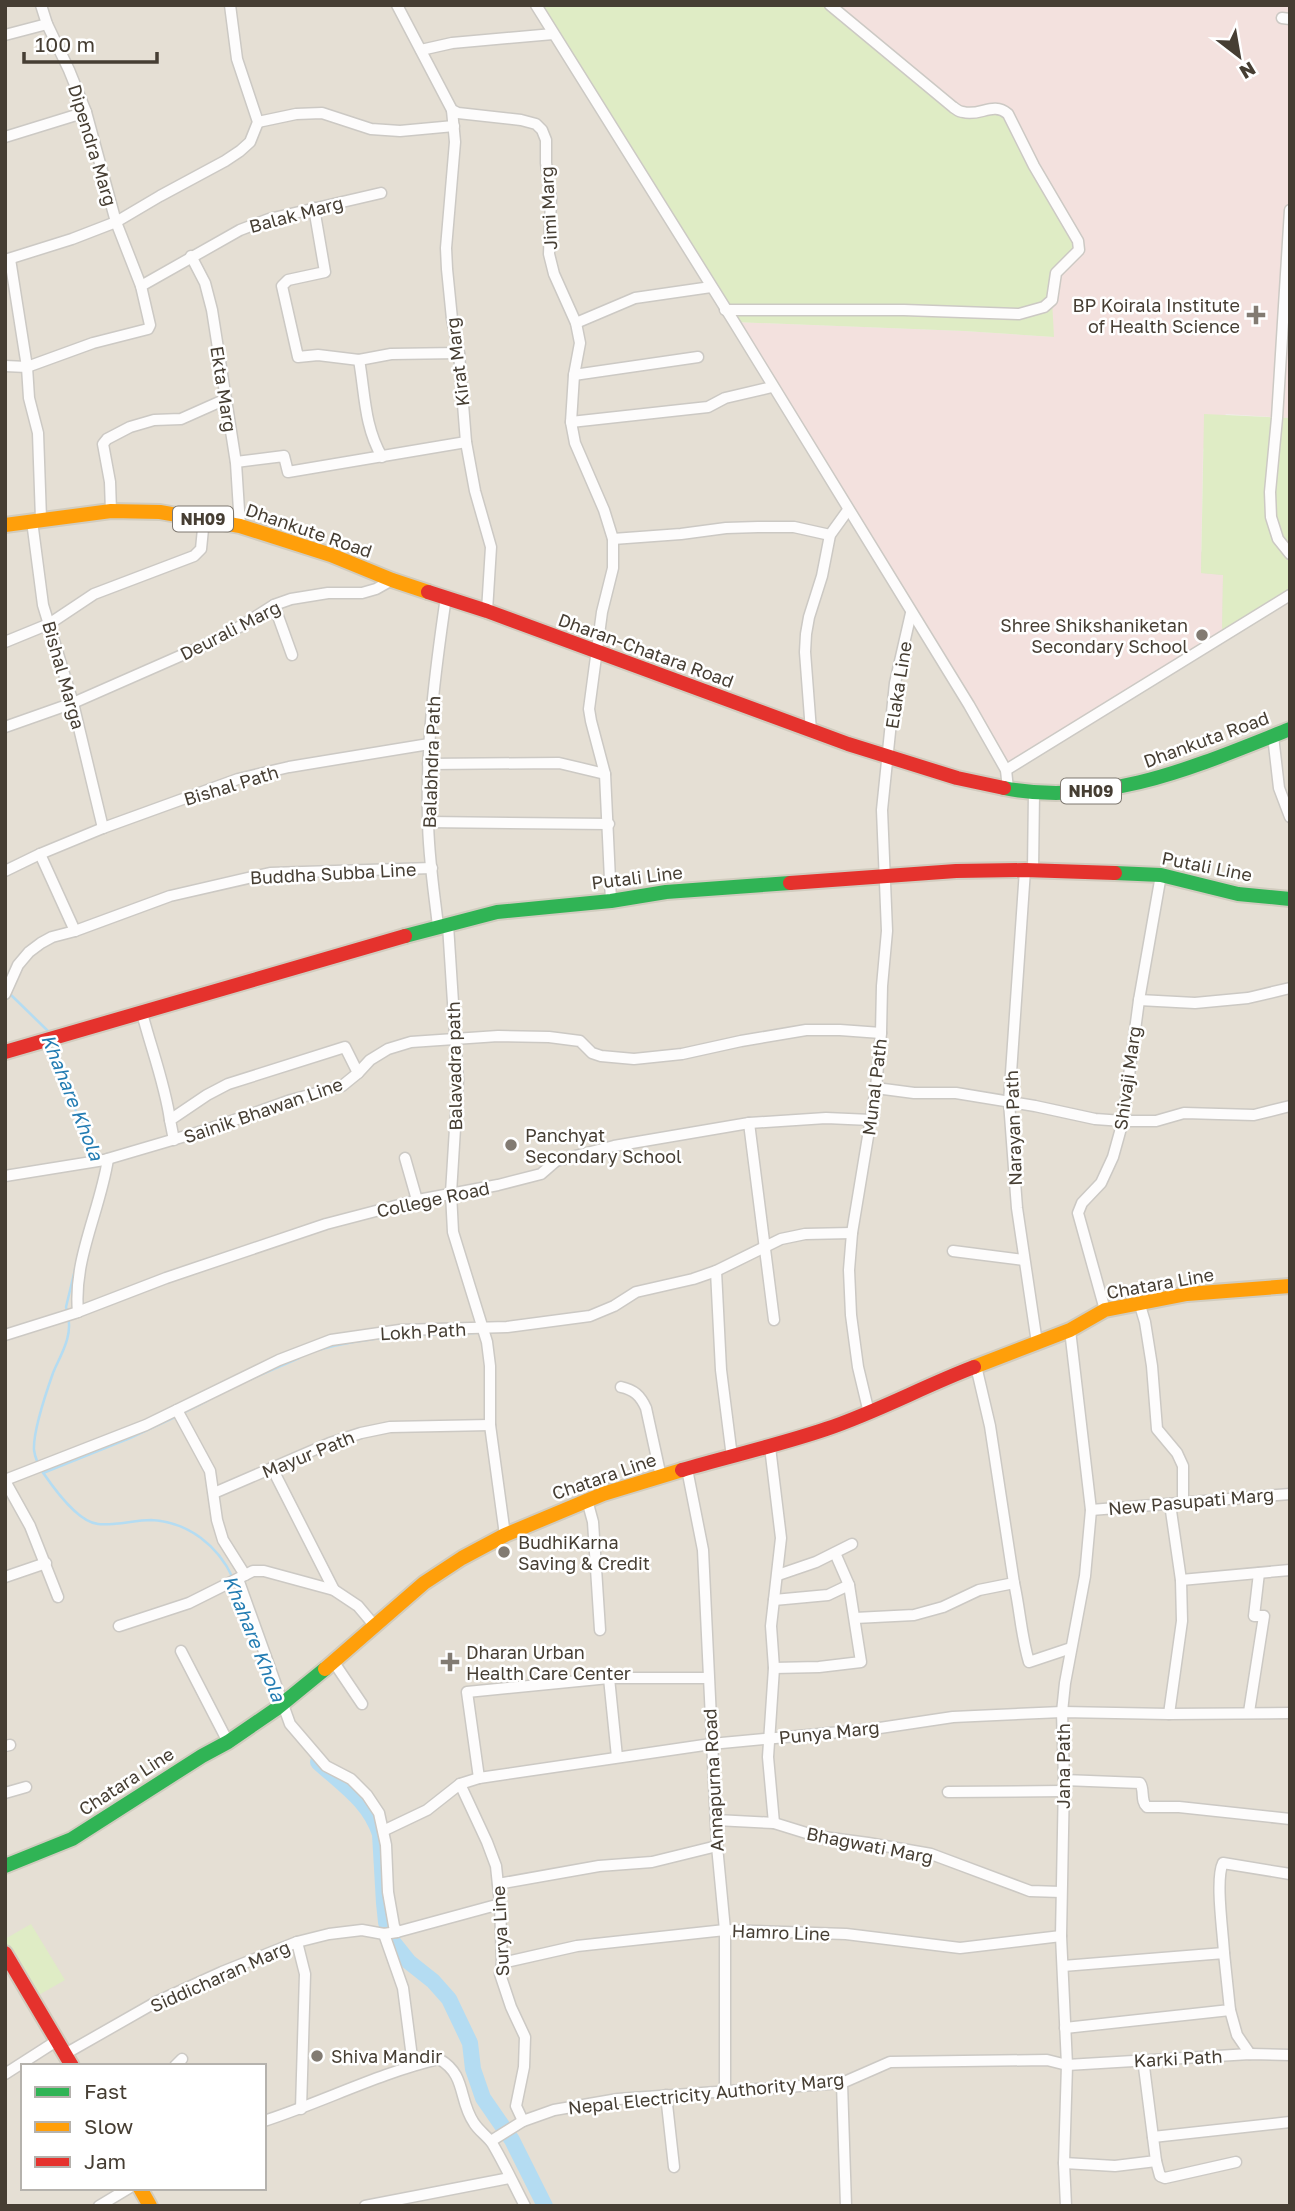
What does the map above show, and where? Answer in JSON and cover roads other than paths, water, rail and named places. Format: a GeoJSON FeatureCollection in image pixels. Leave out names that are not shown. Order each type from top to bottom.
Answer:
{"type":"FeatureCollection","features":[{"type":"Feature","properties":{"kind":"street","name":"Dipendra Marg"},"geometry":{"type":"LineString","coordinates":[[27,367],[93,343],[148,329],[150,326],[141,286],[116,222],[86,112],[41,5]]}},
{"type":"Feature","properties":{"kind":"street"},"geometry":{"type":"LineString","coordinates":[[8,260],[116,222],[160,195],[225,162],[250,142],[258,122],[237,59],[230,5]]}},
{"type":"Feature","properties":{"kind":"street"},"geometry":{"type":"LineString","coordinates":[[397,5],[452,110]]}},
{"type":"Feature","properties":{"kind":"street"},"geometry":{"type":"LineString","coordinates":[[536,5],[1006,770],[1007,789]]}},
{"type":"Feature","properties":{"kind":"street"},"geometry":{"type":"LineString","coordinates":[[725,310],[1031,312],[1044,307],[1052,300],[1056,273],[1079,250],[1077,241],[1008,114],[1002,108],[964,113],[953,107],[830,5]]}},
{"type":"Feature","properties":{"kind":"street"},"geometry":{"type":"LineString","coordinates":[[5,35],[47,24]]}},
{"type":"Feature","properties":{"kind":"street"},"geometry":{"type":"LineString","coordinates":[[421,50],[452,43],[553,34]]}},
{"type":"Feature","properties":{"kind":"street","name":"Kirat Marg"},"geometry":{"type":"LineString","coordinates":[[452,110],[456,142],[446,248],[451,309],[459,353],[466,442],[475,491],[491,547],[486,611]]}},
{"type":"Feature","properties":{"kind":"street","name":"Jimi Marg"},"geometry":{"type":"LineString","coordinates":[[452,110],[536,124],[546,140],[551,199],[549,254],[554,274],[576,323],[580,344],[574,375],[571,422],[575,443],[604,510],[613,539],[613,568],[595,652],[589,709],[605,774],[611,901]]}},
{"type":"Feature","properties":{"kind":"street"},"geometry":{"type":"LineString","coordinates":[[5,137],[86,112]]}},
{"type":"Feature","properties":{"kind":"street"},"geometry":{"type":"LineString","coordinates":[[258,122],[296,114],[322,113],[371,129],[400,131],[454,126]]}},
{"type":"Feature","properties":{"kind":"street","name":"Balak Marg"},"geometry":{"type":"LineString","coordinates":[[141,286],[240,230],[269,219],[381,193]]}},
{"type":"Feature","properties":{"kind":"street"},"geometry":{"type":"LineString","coordinates":[[314,208],[325,272],[288,280],[282,286],[296,352],[300,358],[318,355],[359,360],[391,354],[459,353]]}},
{"type":"Feature","properties":{"kind":"street"},"geometry":{"type":"LineString","coordinates":[[1290,210],[1270,492],[1271,517],[1278,539],[1290,554]]}},
{"type":"Feature","properties":{"kind":"street","name":"Ekta Marg"},"geometry":{"type":"LineString","coordinates":[[191,256],[205,283],[212,310],[236,463],[240,526]]}},
{"type":"Feature","properties":{"kind":"street","name":"Bishal Marga"},"geometry":{"type":"LineString","coordinates":[[8,260],[27,367],[29,398],[38,433],[37,520],[43,605],[74,703],[103,828]]}},
{"type":"Feature","properties":{"kind":"street"},"geometry":{"type":"LineString","coordinates":[[576,323],[635,298],[711,287]]}},
{"type":"Feature","properties":{"kind":"street"},"geometry":{"type":"LineString","coordinates":[[574,375],[698,357]]}},
{"type":"Feature","properties":{"kind":"street"},"geometry":{"type":"LineString","coordinates":[[359,360],[368,423],[382,457]]}},
{"type":"Feature","properties":{"kind":"street"},"geometry":{"type":"LineString","coordinates":[[5,366],[27,367]]}},
{"type":"Feature","properties":{"kind":"street"},"geometry":{"type":"LineString","coordinates":[[571,422],[708,407],[725,398],[772,387]]}},
{"type":"Feature","properties":{"kind":"street"},"geometry":{"type":"LineString","coordinates":[[111,510],[110,482],[103,444],[107,439],[130,426],[154,420],[181,419],[226,399]]}},
{"type":"Feature","properties":{"kind":"street"},"geometry":{"type":"LineString","coordinates":[[236,463],[284,456],[288,472],[466,442]]}},
{"type":"Feature","properties":{"kind":"street","name":"Dhankute Road"},"geometry":{"type":"LineString","coordinates":[[5,525],[111,510],[160,512],[240,526],[331,555],[392,580]]}},
{"type":"Feature","properties":{"kind":"street"},"geometry":{"type":"LineString","coordinates":[[811,730],[806,634],[830,535],[848,510]]}},
{"type":"Feature","properties":{"kind":"street"},"geometry":{"type":"LineString","coordinates":[[5,642],[49,624],[94,594],[194,556],[201,549],[204,519]]}},
{"type":"Feature","properties":{"kind":"street"},"geometry":{"type":"LineString","coordinates":[[613,539],[758,527],[794,527],[830,535]]}},
{"type":"Feature","properties":{"kind":"street","name":"Dharan-Chatara Road"},"geometry":{"type":"LineString","coordinates":[[392,580],[486,611],[887,758]]}},
{"type":"Feature","properties":{"kind":"street","name":"Deurali Marg"},"geometry":{"type":"LineString","coordinates":[[5,727],[74,703],[205,645],[274,605],[291,599],[328,593],[362,593],[392,580]]}},
{"type":"Feature","properties":{"kind":"street"},"geometry":{"type":"LineString","coordinates":[[1006,770],[1290,595]]}},
{"type":"Feature","properties":{"kind":"street","name":"Balabhdra Path"},"geometry":{"type":"LineString","coordinates":[[443,926],[432,868],[428,822],[428,764],[433,689],[446,597]]}},
{"type":"Feature","properties":{"kind":"street"},"geometry":{"type":"LineString","coordinates":[[274,605],[292,655]]}},
{"type":"Feature","properties":{"kind":"street","name":"Elaka Line"},"geometry":{"type":"LineString","coordinates":[[887,758],[895,683],[911,613]]}},
{"type":"Feature","properties":{"kind":"street","name":"Dhankuta Road"},"geometry":{"type":"LineString","coordinates":[[887,758],[1007,789],[1079,792],[1129,786],[1180,772],[1290,729]]}},
{"type":"Feature","properties":{"kind":"street"},"geometry":{"type":"LineString","coordinates":[[1273,736],[1279,788],[1290,817]]}},
{"type":"Feature","properties":{"kind":"street","name":"Bishal Path"},"geometry":{"type":"LineString","coordinates":[[5,871],[103,828],[238,779],[289,767],[429,744]]}},
{"type":"Feature","properties":{"kind":"street","name":"Munal Path"},"geometry":{"type":"LineString","coordinates":[[869,1413],[858,1367],[851,1315],[849,1270],[852,1233],[876,1088],[881,1033],[887,931],[882,810],[887,758]]}},
{"type":"Feature","properties":{"kind":"street"},"geometry":{"type":"LineString","coordinates":[[428,764],[559,763],[605,774]]}},
{"type":"Feature","properties":{"kind":"street","name":"Narayan Path"},"geometry":{"type":"LineString","coordinates":[[1034,792],[1009,1102],[1024,1259],[1037,1343]]}},
{"type":"Feature","properties":{"kind":"street"},"geometry":{"type":"LineString","coordinates":[[428,822],[608,824]]}},
{"type":"Feature","properties":{"kind":"street"},"geometry":{"type":"LineString","coordinates":[[40,854],[75,931]]}},
{"type":"Feature","properties":{"kind":"street","name":"Buddha Subba Line"},"geometry":{"type":"LineString","coordinates":[[5,994],[18,965],[29,952],[52,937],[170,896],[270,873],[432,868]]}},
{"type":"Feature","properties":{"kind":"street","name":"Putali Line"},"geometry":{"type":"LineString","coordinates":[[5,1052],[497,912],[611,901],[666,892],[956,871],[1029,870],[1161,875],[1238,894],[1290,899]]}},
{"type":"Feature","properties":{"kind":"street","name":"Shivaji Marg"},"geometry":{"type":"LineString","coordinates":[[1105,1310],[1078,1213],[1082,1203],[1101,1183],[1113,1157],[1123,1121],[1139,1000],[1161,875]]}},
{"type":"Feature","properties":{"kind":"street","name":"Balavadra path"},"geometry":{"type":"LineString","coordinates":[[443,926],[458,1080],[451,1193],[453,1232],[462,1267],[484,1328],[490,1366],[490,1426],[505,1535]]}},
{"type":"Feature","properties":{"kind":"street"},"geometry":{"type":"LineString","coordinates":[[1139,1000],[1195,1003],[1248,998],[1290,988]]}},
{"type":"Feature","properties":{"kind":"street"},"geometry":{"type":"LineString","coordinates":[[142,1013],[166,1095],[174,1140]]}},
{"type":"Feature","properties":{"kind":"street","name":"Sainik Bhawan Line"},"geometry":{"type":"LineString","coordinates":[[5,1176],[102,1160],[174,1140],[291,1100],[342,1086],[370,1059],[388,1049],[411,1042],[498,1036],[549,1037],[580,1041],[592,1053],[601,1056],[634,1059],[682,1054],[806,1030],[881,1033]]}},
{"type":"Feature","properties":{"kind":"street"},"geometry":{"type":"LineString","coordinates":[[170,1120],[228,1084],[341,1048],[348,1050],[358,1073]]}},
{"type":"Feature","properties":{"kind":"street"},"geometry":{"type":"LineString","coordinates":[[876,1088],[914,1093],[956,1093],[1095,1119],[1123,1121],[1156,1121],[1184,1113],[1254,1115],[1290,1106]]}},
{"type":"Feature","properties":{"kind":"street","name":"College Road"},"geometry":{"type":"LineString","coordinates":[[5,1335],[77,1313],[166,1278],[326,1224],[417,1200],[541,1174],[556,1161],[614,1146],[750,1123],[826,1118],[871,1120]]}},
{"type":"Feature","properties":{"kind":"street"},"geometry":{"type":"LineString","coordinates":[[750,1123],[774,1320]]}},
{"type":"Feature","properties":{"kind":"street"},"geometry":{"type":"LineString","coordinates":[[405,1158],[417,1200]]}},
{"type":"Feature","properties":{"kind":"street"},"geometry":{"type":"LineString","coordinates":[[77,1313],[76,1293],[82,1254],[100,1198],[102,1160]]}},
{"type":"Feature","properties":{"kind":"street","name":"Lokh Path"},"geometry":{"type":"LineString","coordinates":[[5,1480],[146,1425],[279,1360],[331,1340],[400,1330],[484,1328],[590,1316],[614,1306],[636,1292],[716,1271],[781,1239],[805,1234],[852,1233]]}},
{"type":"Feature","properties":{"kind":"street"},"geometry":{"type":"LineString","coordinates":[[953,1251],[1024,1259]]}},
{"type":"Feature","properties":{"kind":"street"},"geometry":{"type":"LineString","coordinates":[[716,1271],[721,1370],[732,1457]]}},
{"type":"Feature","properties":{"kind":"street","name":"Chatara Line"},"geometry":{"type":"LineString","coordinates":[[5,1866],[72,1839],[190,1763],[228,1742],[280,1706],[424,1583],[462,1558],[505,1535],[587,1500],[770,1447],[869,1413],[930,1384],[1070,1330],[1105,1310],[1187,1294],[1290,1286]]}},
{"type":"Feature","properties":{"kind":"street"},"geometry":{"type":"LineString","coordinates":[[1139,1302],[1152,1366],[1157,1429],[1177,1453],[1183,1466],[1182,1503]]}},
{"type":"Feature","properties":{"kind":"street","name":"Jana Path"},"geometry":{"type":"LineString","coordinates":[[1066,2206],[1064,2163],[1067,2065],[1061,1936],[1064,1786],[1062,1712],[1085,1576],[1091,1510],[1070,1330]]}},
{"type":"Feature","properties":{"kind":"street"},"geometry":{"type":"LineString","coordinates":[[976,1366],[990,1426],[1020,1607],[1023,1642],[1029,1662],[1071,1648]]}},
{"type":"Feature","properties":{"kind":"street"},"geometry":{"type":"LineString","coordinates":[[621,1387],[634,1390],[642,1400],[660,1477]]}},
{"type":"Feature","properties":{"kind":"street"},"geometry":{"type":"LineString","coordinates":[[177,1410],[209,1471],[223,1540],[280,1706],[290,1724],[326,1766],[351,1779],[367,1795],[379,1814],[384,1830],[388,1892],[394,1926],[391,1933],[403,1988],[412,2065]]}},
{"type":"Feature","properties":{"kind":"street","name":"Mayur Path"},"geometry":{"type":"LineString","coordinates":[[214,1493],[330,1443],[361,1433],[390,1427],[490,1426]]}},
{"type":"Feature","properties":{"kind":"street"},"geometry":{"type":"LineString","coordinates":[[770,1447],[781,1538],[771,1626],[774,1668],[768,1757],[774,1823]]}},
{"type":"Feature","properties":{"kind":"street"},"geometry":{"type":"LineString","coordinates":[[272,1468],[334,1590]]}},
{"type":"Feature","properties":{"kind":"street","name":"Annapurna Road"},"geometry":{"type":"LineString","coordinates":[[687,1469],[703,1550],[716,1846],[725,1930],[725,2092]]}},
{"type":"Feature","properties":{"kind":"street"},"geometry":{"type":"LineString","coordinates":[[5,1480],[30,1526],[58,1597]]}},
{"type":"Feature","properties":{"kind":"street","name":"New Pasupati Marg"},"geometry":{"type":"LineString","coordinates":[[1091,1510],[1290,1494]]}},
{"type":"Feature","properties":{"kind":"street"},"geometry":{"type":"LineString","coordinates":[[587,1500],[593,1522],[600,1630]]}},
{"type":"Feature","properties":{"kind":"street"},"geometry":{"type":"LineString","coordinates":[[1169,1714],[1182,1620],[1181,1580],[1170,1504]]}},
{"type":"Feature","properties":{"kind":"street"},"geometry":{"type":"LineString","coordinates":[[778,1574],[816,1563],[852,1544]]}},
{"type":"Feature","properties":{"kind":"street"},"geometry":{"type":"LineString","coordinates":[[774,1668],[861,1662],[849,1584],[835,1553]]}},
{"type":"Feature","properties":{"kind":"street"},"geometry":{"type":"LineString","coordinates":[[5,1577],[46,1563]]}},
{"type":"Feature","properties":{"kind":"street"},"geometry":{"type":"LineString","coordinates":[[1181,1580],[1290,1570]]}},
{"type":"Feature","properties":{"kind":"street"},"geometry":{"type":"LineString","coordinates":[[119,1626],[188,1603],[253,1571],[264,1571],[334,1590],[358,1606],[374,1625]]}},
{"type":"Feature","properties":{"kind":"street"},"geometry":{"type":"LineString","coordinates":[[1249,1713],[1264,1616],[1254,1616],[1259,1573]]}},
{"type":"Feature","properties":{"kind":"street"},"geometry":{"type":"LineString","coordinates":[[855,1618],[914,1615],[943,1607],[979,1590],[1014,1583]]}},
{"type":"Feature","properties":{"kind":"street"},"geometry":{"type":"LineString","coordinates":[[774,1600],[828,1595],[849,1584]]}},
{"type":"Feature","properties":{"kind":"street"},"geometry":{"type":"LineString","coordinates":[[181,1651],[228,1742]]}},
{"type":"Feature","properties":{"kind":"street"},"geometry":{"type":"LineString","coordinates":[[333,1661],[362,1704]]}},
{"type":"Feature","properties":{"kind":"street"},"geometry":{"type":"LineString","coordinates":[[479,1778],[467,1692],[609,1678],[708,1678]]}},
{"type":"Feature","properties":{"kind":"street"},"geometry":{"type":"LineString","coordinates":[[609,1678],[617,1757]]}},
{"type":"Feature","properties":{"kind":"street","name":"Punya Marg"},"geometry":{"type":"LineString","coordinates":[[384,1830],[427,1810],[460,1784],[479,1778],[711,1744],[873,1729],[953,1717],[1062,1712],[1290,1713]]}},
{"type":"Feature","properties":{"kind":"street"},"geometry":{"type":"LineString","coordinates":[[948,1791],[1140,1783],[1143,1803],[1147,1807],[1179,1807],[1290,1819]]}},
{"type":"Feature","properties":{"kind":"street","name":"Surya Line"},"geometry":{"type":"LineString","coordinates":[[460,1784],[496,1866],[500,1904],[500,1974],[525,2037],[524,2067],[516,2106],[523,2121]]}},
{"type":"Feature","properties":{"kind":"street"},"geometry":{"type":"LineString","coordinates":[[5,1793],[26,1787]]}},
{"type":"Feature","properties":{"kind":"street","name":"Bhagwati Marg"},"geometry":{"type":"LineString","coordinates":[[716,1820],[774,1823],[816,1836],[931,1854],[1030,1891],[1061,1892]]}},
{"type":"Feature","properties":{"kind":"street"},"geometry":{"type":"LineString","coordinates":[[499,1884],[599,1866],[652,1862],[716,1846]]}},
{"type":"Feature","properties":{"kind":"street"},"geometry":{"type":"LineString","coordinates":[[1250,2054],[1237,2035],[1230,2010],[1219,1870],[1223,1863],[1290,1874]]}},
{"type":"Feature","properties":{"kind":"street","name":"Siddicharan Marg"},"geometry":{"type":"LineString","coordinates":[[69,2060],[158,2001],[297,1942],[362,1930],[391,1933],[500,1904]]}},
{"type":"Feature","properties":{"kind":"street","name":"Hamro Line"},"geometry":{"type":"LineString","coordinates":[[502,1963],[578,1947],[725,1930],[846,1934],[960,1948],[1061,1936]]}},
{"type":"Feature","properties":{"kind":"street"},"geometry":{"type":"LineString","coordinates":[[297,1942],[305,1974],[301,2109]]}},
{"type":"Feature","properties":{"kind":"street"},"geometry":{"type":"LineString","coordinates":[[1063,1966],[1224,1952]]}},
{"type":"Feature","properties":{"kind":"street"},"geometry":{"type":"LineString","coordinates":[[5,1953],[69,2060]]}},
{"type":"Feature","properties":{"kind":"street"},"geometry":{"type":"LineString","coordinates":[[1065,2028],[1230,2010]]}},
{"type":"Feature","properties":{"kind":"street"},"geometry":{"type":"LineString","coordinates":[[5,2074],[58,2040]]}},
{"type":"Feature","properties":{"kind":"street","name":"Karki Path"},"geometry":{"type":"LineString","coordinates":[[1067,2065],[1250,2054],[1290,2055]]}},
{"type":"Feature","properties":{"kind":"street"},"geometry":{"type":"LineString","coordinates":[[266,2120],[412,2065],[439,2059],[452,2066],[460,2082],[467,2111],[475,2125],[495,2138],[510,2178],[525,2206]]}},
{"type":"Feature","properties":{"kind":"street","name":"Nepal Electricity Authority Marg"},"geometry":{"type":"LineString","coordinates":[[495,2138],[523,2121],[554,2110],[618,2099],[842,2082],[890,2062],[1047,2060],[1067,2065]]}},
{"type":"Feature","properties":{"kind":"street"},"geometry":{"type":"LineString","coordinates":[[1143,2060],[1160,2176],[1165,2178],[1236,2162]]}},
{"type":"Feature","properties":{"kind":"street"},"geometry":{"type":"LineString","coordinates":[[842,2082],[846,2206]]}},
{"type":"Feature","properties":{"kind":"street"},"geometry":{"type":"LineString","coordinates":[[666,2095],[674,2167]]}},
{"type":"Feature","properties":{"kind":"street"},"geometry":{"type":"LineString","coordinates":[[1153,2137],[1290,2122]]}},
{"type":"Feature","properties":{"kind":"street"},"geometry":{"type":"LineString","coordinates":[[1064,2163],[1115,2166],[1156,2161]]}},
{"type":"Feature","properties":{"kind":"street"},"geometry":{"type":"LineString","coordinates":[[365,2206],[510,2178]]}},
{"type":"Feature","properties":{"kind":"street"},"geometry":{"type":"LineString","coordinates":[[99,2206],[126,2190]]}},
{"type":"Feature","properties":{"kind":"street"},"geometry":{"type":"LineString","coordinates":[[141,2190],[150,2206]]}},
{"type":"Feature","properties":{"kind":"waterway","name":"Khahare Khola"},"geometry":{"type":"LineString","coordinates":[[9,993],[49,1032]]}},
{"type":"Feature","properties":{"kind":"waterway","name":"Khahare Khola"},"geometry":{"type":"LineString","coordinates":[[52,1042],[68,1095],[99,1158]]}},
{"type":"Feature","properties":{"kind":"waterway","name":"Khahare Khola"},"geometry":{"type":"LineString","coordinates":[[67,1311],[79,1253]]}},
{"type":"Feature","properties":{"kind":"waterway","name":"Khahare Khola"},"geometry":{"type":"LineString","coordinates":[[68,1317],[67,1339],[50,1380],[36,1433],[34,1450],[42,1472],[75,1512],[90,1522],[111,1524],[151,1520],[178,1525],[210,1546],[227,1566],[233,1578]]}},
{"type":"Feature","properties":{"kind":"waterway"},"geometry":{"type":"LineString","coordinates":[[318,1350],[376,1339],[474,1333]]}},
{"type":"Feature","properties":{"kind":"waterway"},"geometry":{"type":"LineString","coordinates":[[244,1382],[299,1358]]}},
{"type":"Feature","properties":{"kind":"waterway"},"geometry":{"type":"LineString","coordinates":[[185,1412],[207,1401]]}},
{"type":"Feature","properties":{"kind":"waterway"},"geometry":{"type":"LineString","coordinates":[[43,1473],[175,1417]]}},
{"type":"Feature","properties":{"kind":"waterway","name":"Khahare Khola"},"geometry":{"type":"LineString","coordinates":[[318,1762],[354,1794],[375,1822],[380,1834],[386,1922],[393,1942],[409,1962],[433,1981],[449,1999],[470,2043],[473,2069],[483,2098],[512,2140],[545,2206]]}},
{"type":"Feature","properties":{"kind":"place","name":"BP Koirala Institute of Health Science"},"geometry":{"type":"Point","coordinates":[1256,315]}},
{"type":"Feature","properties":{"kind":"place","name":"Shree Shikshaniketan Secondary School"},"geometry":{"type":"Point","coordinates":[1202,635]}},
{"type":"Feature","properties":{"kind":"place","name":"Panchyat Secondary School"},"geometry":{"type":"Point","coordinates":[511,1145]}},
{"type":"Feature","properties":{"kind":"place","name":"BudhiKarna Saving & Credit"},"geometry":{"type":"Point","coordinates":[504,1552]}},
{"type":"Feature","properties":{"kind":"place","name":"Dharan Urban Health Care Center"},"geometry":{"type":"Point","coordinates":[450,1662]}},
{"type":"Feature","properties":{"kind":"place","name":"Shiva Mandir"},"geometry":{"type":"Point","coordinates":[317,2056]}}]}
